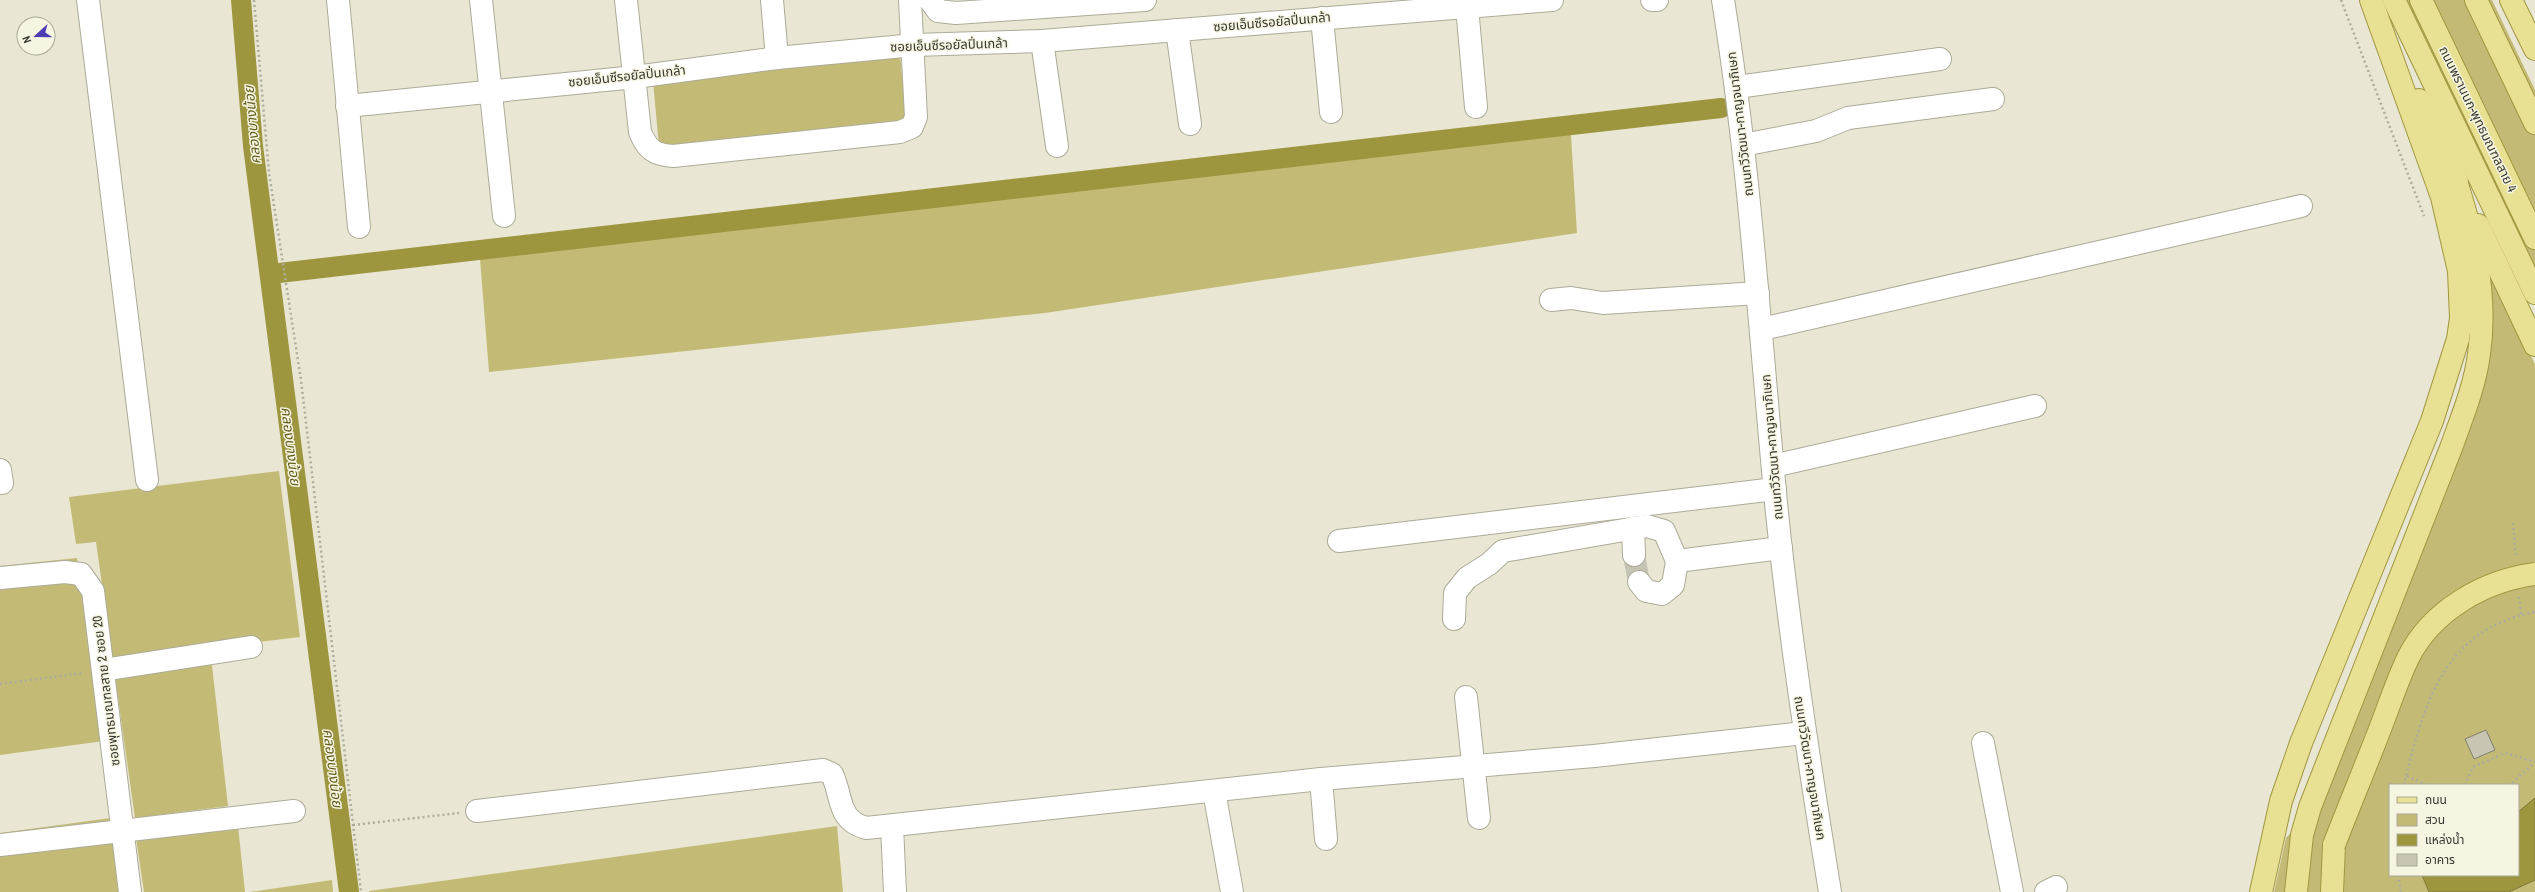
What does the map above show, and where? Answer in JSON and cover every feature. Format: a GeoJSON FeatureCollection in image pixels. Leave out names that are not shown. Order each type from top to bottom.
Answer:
{"type":"FeatureCollection","features":[{"type":"Feature","properties":{"kind":"main road"},"geometry":{"type":"LineString","coordinates":[[2371,0],[2535,345]]}},
{"type":"Feature","properties":{"kind":"main road"},"geometry":{"type":"LineString","coordinates":[[2261,892],[2272,836],[2291,770],[2432,421],[2452,364],[2461,318],[2459,271],[2449,222],[2371,0]]}},
{"type":"Feature","properties":{"kind":"main road"},"geometry":{"type":"LineString","coordinates":[[2394,0],[2535,292]]}},
{"type":"Feature","properties":{"kind":"main road","name":"ถนนพรานนก-พุทธมณฑลสาย 4"},"geometry":{"type":"LineString","coordinates":[[2421,0],[2535,238]]}},
{"type":"Feature","properties":{"kind":"main road"},"geometry":{"type":"LineString","coordinates":[[2476,0],[2535,123]]}},
{"type":"Feature","properties":{"kind":"main road"},"geometry":{"type":"LineString","coordinates":[[2511,0],[2535,49]]}},
{"type":"Feature","properties":{"kind":"main road"},"geometry":{"type":"LineString","coordinates":[[2296,892],[2302,835],[2310,807],[2451,448],[2467,403],[2479,355],[2481,328],[2478,270],[2468,221],[2452,169]]}},
{"type":"Feature","properties":{"kind":"main road"},"geometry":{"type":"LineString","coordinates":[[2332,892],[2334,845],[2401,676],[2418,643],[2444,614],[2472,595],[2513,578],[2535,574]]}},
{"type":"Feature","properties":{"kind":"street"},"geometry":{"type":"LineString","coordinates":[[88,0],[147,480]]}},
{"type":"Feature","properties":{"kind":"street"},"geometry":{"type":"LineString","coordinates":[[338,0],[359,227]]}},
{"type":"Feature","properties":{"kind":"street"},"geometry":{"type":"LineString","coordinates":[[481,0],[492,90],[504,216]]}},
{"type":"Feature","properties":{"kind":"street"},"geometry":{"type":"LineString","coordinates":[[626,0],[640,132],[647,148],[660,156],[900,132],[912,127],[916,117],[914,45],[910,0]]}},
{"type":"Feature","properties":{"kind":"street"},"geometry":{"type":"LineString","coordinates":[[772,0],[777,58]]}},
{"type":"Feature","properties":{"kind":"street"},"geometry":{"type":"LineString","coordinates":[[930,0],[938,11],[956,13],[1145,0]]}},
{"type":"Feature","properties":{"kind":"street","name":"ซอยเอ็นซีรอยัลปิ่นเกล้า"},"geometry":{"type":"LineString","coordinates":[[347,106],[492,90],[635,77],[777,58],[914,45],[1042,41],[1552,0]]}},
{"type":"Feature","properties":{"kind":"street"},"geometry":{"type":"LineString","coordinates":[[1652,0],[1657,0]]}},
{"type":"Feature","properties":{"kind":"street","name":"ถนนทวีวัฒนา-กาญจนาภิเษก"},"geometry":{"type":"LineString","coordinates":[[1723,0],[1737,87],[1762,329],[1775,489],[1804,733],[1830,892]]}},
{"type":"Feature","properties":{"kind":"street"},"geometry":{"type":"LineString","coordinates":[[1467,7],[1476,107]]}},
{"type":"Feature","properties":{"kind":"street"},"geometry":{"type":"LineString","coordinates":[[1322,18],[1331,112]]}},
{"type":"Feature","properties":{"kind":"street"},"geometry":{"type":"LineString","coordinates":[[1177,30],[1190,124]]}},
{"type":"Feature","properties":{"kind":"street"},"geometry":{"type":"LineString","coordinates":[[1042,41],[1057,146]]}},
{"type":"Feature","properties":{"kind":"street"},"geometry":{"type":"LineString","coordinates":[[1737,87],[1940,59]]}},
{"type":"Feature","properties":{"kind":"street"},"geometry":{"type":"LineString","coordinates":[[1743,145],[1816,131],[1848,118],[1993,99]]}},
{"type":"Feature","properties":{"kind":"street"},"geometry":{"type":"LineString","coordinates":[[1762,329],[2301,206]]}},
{"type":"Feature","properties":{"kind":"street"},"geometry":{"type":"LineString","coordinates":[[1551,300],[1571,298],[1603,303],[1758,293]]}},
{"type":"Feature","properties":{"kind":"street"},"geometry":{"type":"LineString","coordinates":[[1773,466],[2035,406]]}},
{"type":"Feature","properties":{"kind":"street"},"geometry":{"type":"LineString","coordinates":[[1339,541],[1775,489]]}},
{"type":"Feature","properties":{"kind":"street"},"geometry":{"type":"LineString","coordinates":[[1454,619],[1455,592],[1466,578],[1489,564],[1503,551],[1647,526],[1664,531],[1677,560],[1673,585],[1662,594],[1646,591],[1639,582]]}},
{"type":"Feature","properties":{"kind":"street"},"geometry":{"type":"LineString","coordinates":[[1633,528],[1634,555]]}},
{"type":"Feature","properties":{"kind":"street"},"geometry":{"type":"LineString","coordinates":[[1677,560],[1782,548]]}},
{"type":"Feature","properties":{"kind":"street","name":"ซอยพุทธมณฑลสาย 2 ซอย 20"},"geometry":{"type":"LineString","coordinates":[[0,578],[65,572],[81,574],[93,591],[130,892]]}},
{"type":"Feature","properties":{"kind":"street"},"geometry":{"type":"LineString","coordinates":[[103,670],[251,647]]}},
{"type":"Feature","properties":{"kind":"street"},"geometry":{"type":"LineString","coordinates":[[1466,697],[1472,766],[1479,818]]}},
{"type":"Feature","properties":{"kind":"street"},"geometry":{"type":"LineString","coordinates":[[477,811],[823,770],[832,774],[843,811],[849,820],[866,828],[1321,779],[1594,756],[1804,733]]}},
{"type":"Feature","properties":{"kind":"street"},"geometry":{"type":"LineString","coordinates":[[1983,743],[2012,892]]}},
{"type":"Feature","properties":{"kind":"street"},"geometry":{"type":"LineString","coordinates":[[1321,779],[1326,839]]}},
{"type":"Feature","properties":{"kind":"street"},"geometry":{"type":"LineString","coordinates":[[1214,791],[1232,892]]}},
{"type":"Feature","properties":{"kind":"street"},"geometry":{"type":"LineString","coordinates":[[0,845],[294,812]]}},
{"type":"Feature","properties":{"kind":"street"},"geometry":{"type":"LineString","coordinates":[[892,826],[894,892]]}},
{"type":"Feature","properties":{"kind":"path"},"geometry":{"type":"LineString","coordinates":[[254,0],[269,173],[301,380],[361,892]]}},
{"type":"Feature","properties":{"kind":"path"},"geometry":{"type":"LineString","coordinates":[[2341,0],[2424,218]]}},
{"type":"Feature","properties":{"kind":"path"},"geometry":{"type":"LineString","coordinates":[[2404,784],[2419,724],[2432,692],[2457,654],[2482,631],[2521,614],[2535,612]]}},
{"type":"Feature","properties":{"kind":"path"},"geometry":{"type":"LineString","coordinates":[[0,684],[103,670]]}},
{"type":"Feature","properties":{"kind":"path"},"geometry":{"type":"LineString","coordinates":[[2465,784],[2473,767],[2505,753],[2535,762],[2511,784]]}},
{"type":"Feature","properties":{"kind":"path"},"geometry":{"type":"LineString","coordinates":[[2406,776],[2425,784]]}},
{"type":"Feature","properties":{"kind":"path"},"geometry":{"type":"LineString","coordinates":[[353,825],[477,811]]}},
{"type":"Feature","properties":{"kind":"path"},"geometry":{"type":"LineString","coordinates":[[2398,876],[2401,892]]}},
{"type":"Feature","properties":{"kind":"green space"},"geometry":{"type":"Polygon","coordinates":[[[2401,0],[2492,0],[2535,90],[2535,283],[2401,0]]]}},
{"type":"Feature","properties":{"kind":"green space"},"geometry":{"type":"Polygon","coordinates":[[[900,56],[907,120],[659,146],[653,82],[900,56]]]}},
{"type":"Feature","properties":{"kind":"green space"},"geometry":{"type":"Polygon","coordinates":[[[1570,119],[1577,233],[1045,313],[489,372],[479,246],[1570,119]]]}},
{"type":"Feature","properties":{"kind":"green space"},"geometry":{"type":"Polygon","coordinates":[[[2487,267],[2535,364],[2535,892],[2274,892],[2286,838],[2323,797],[2420,554],[2489,363],[2491,327],[2487,267]]]}},
{"type":"Feature","properties":{"kind":"green space"},"geometry":{"type":"Polygon","coordinates":[[[279,471],[300,637],[210,648],[228,806],[135,818],[96,542],[76,544],[69,497],[279,471]]]}},
{"type":"Feature","properties":{"kind":"green space"},"geometry":{"type":"Polygon","coordinates":[[[77,558],[104,741],[0,755],[0,566],[77,558]]]}},
{"type":"Feature","properties":{"kind":"green space"},"geometry":{"type":"Polygon","coordinates":[[[111,818],[120,892],[0,892],[0,833],[111,818]]]}},
{"type":"Feature","properties":{"kind":"green space"},"geometry":{"type":"Polygon","coordinates":[[[238,826],[245,892],[144,892],[136,838],[238,826]]]}},
{"type":"Feature","properties":{"kind":"green space"},"geometry":{"type":"Polygon","coordinates":[[[837,826],[843,892],[369,892],[369,891],[837,826]]]}},
{"type":"Feature","properties":{"kind":"green space"},"geometry":{"type":"Polygon","coordinates":[[[332,880],[333,892],[250,892],[332,880]]]}},
{"type":"Feature","properties":{"kind":"water"},"geometry":{"type":"Polygon","coordinates":[[[2535,798],[2535,880],[2509,892],[2429,892],[2422,876],[2519,876],[2519,811],[2535,798]]]}},
{"type":"Feature","properties":{"kind":"building"},"geometry":{"type":"Polygon","coordinates":[[[2486,730],[2495,750],[2474,759],[2465,739],[2486,730]]]}},
{"type":"Feature","properties":{"kind":"waterway","name":"คลองบางน้อย"},"geometry":{"type":"LineString","coordinates":[[241,0],[253,146],[349,892]]}},
{"type":"Feature","properties":{"kind":"waterway"},"geometry":{"type":"LineString","coordinates":[[270,274],[1721,108]]}},
{"type":"Feature","properties":{"kind":"tunnel"},"geometry":{"type":"LineString","coordinates":[[1634,555],[1639,582]]}}]}
